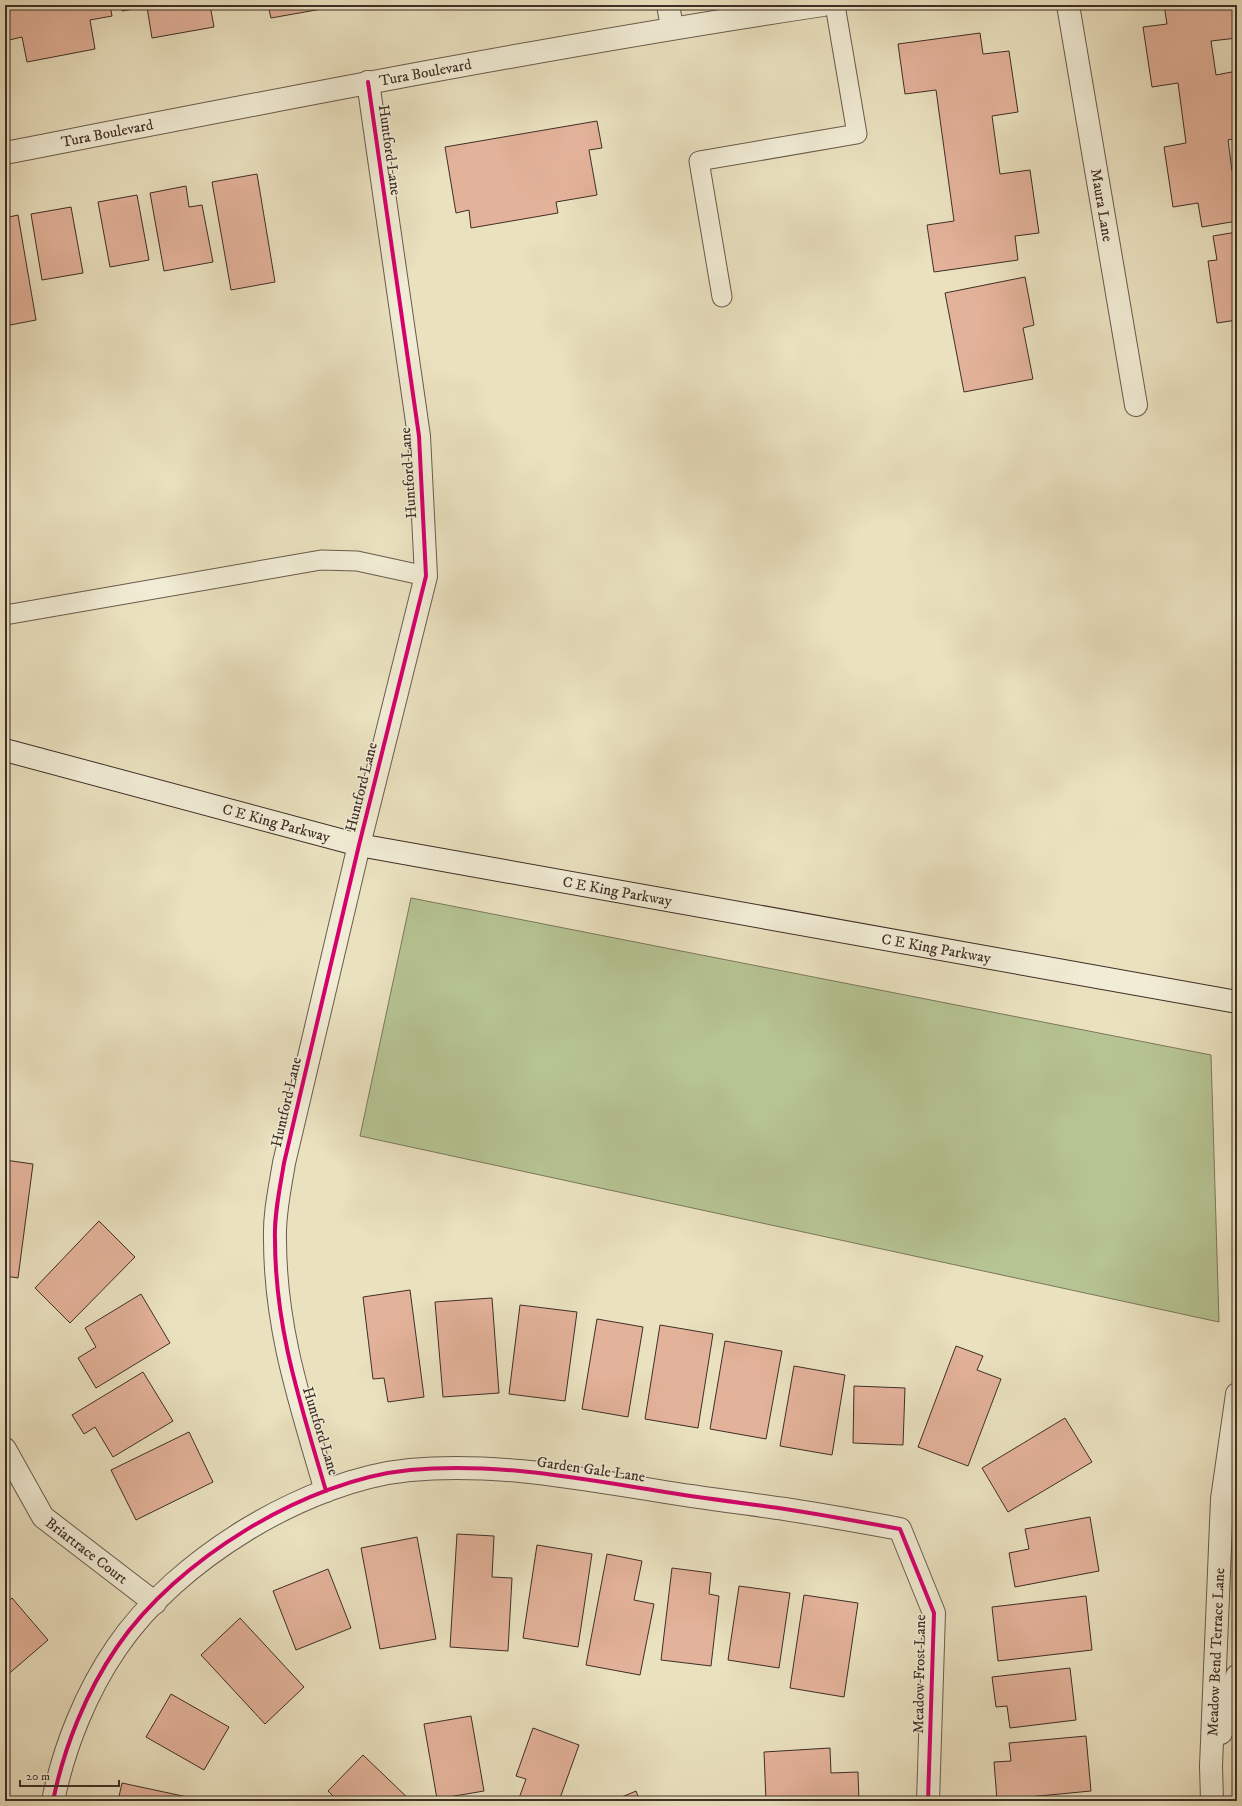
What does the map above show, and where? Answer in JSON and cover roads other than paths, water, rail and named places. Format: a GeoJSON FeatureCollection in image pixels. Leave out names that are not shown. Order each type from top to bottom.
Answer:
{"type":"FeatureCollection","features":[{"type":"Feature","properties":{"kind":"street"},"geometry":{"type":"LineString","coordinates":[[668,5],[672,28]]}},
{"type":"Feature","properties":{"kind":"street","name":"Tura Boulevard"},"geometry":{"type":"LineString","coordinates":[[5,153],[368,82],[672,28],[823,5]]}},
{"type":"Feature","properties":{"kind":"street","name":"Maura Lane"},"geometry":{"type":"LineString","coordinates":[[1068,5],[1136,405]]}},
{"type":"Feature","properties":{"kind":"street","name":"Huntford Lane"},"geometry":{"type":"LineString","coordinates":[[326,1490],[302,1413],[284,1341],[279,1311],[274,1237],[277,1207],[284,1163],[358,845],[426,576],[419,436],[368,82]]}},
{"type":"Feature","properties":{"kind":"street","name":"C E King Parkway"},"geometry":{"type":"LineString","coordinates":[[5,750],[358,845],[1237,1002]]}},
{"type":"Feature","properties":{"kind":"street","name":"Meadow Bend Terrace Lane"},"geometry":{"type":"LineString","coordinates":[[1212,1801],[1211,1766],[1222,1498],[1237,1394]]}},
{"type":"Feature","properties":{"kind":"street","name":"Briartrace Court"},"geometry":{"type":"LineString","coordinates":[[5,1449],[42,1518],[155,1603]]}},
{"type":"Feature","properties":{"kind":"street","name":"Garden Gale Lane"},"geometry":{"type":"LineString","coordinates":[[53,1801],[69,1743],[90,1693],[118,1646],[155,1603],[180,1579],[217,1549],[264,1519],[326,1490],[358,1480],[407,1470],[432,1468],[481,1468],[556,1476],[711,1500],[781,1508],[900,1529]]}},
{"type":"Feature","properties":{"kind":"street","name":"Meadow Frost Lane"},"geometry":{"type":"LineString","coordinates":[[900,1529],[934,1613],[928,1801]]}},
{"type":"Feature","properties":{"kind":"street","name":"Meadow Bend Terrace Lane"},"geometry":{"type":"LineString","coordinates":[[1211,1766],[1237,1676]]}},
{"type":"Feature","properties":{"kind":"lane"},"geometry":{"type":"LineString","coordinates":[[722,297],[699,161],[857,134],[835,5]]}},
{"type":"Feature","properties":{"kind":"lane"},"geometry":{"type":"LineString","coordinates":[[5,615],[321,560],[357,561],[426,576]]}}]}
